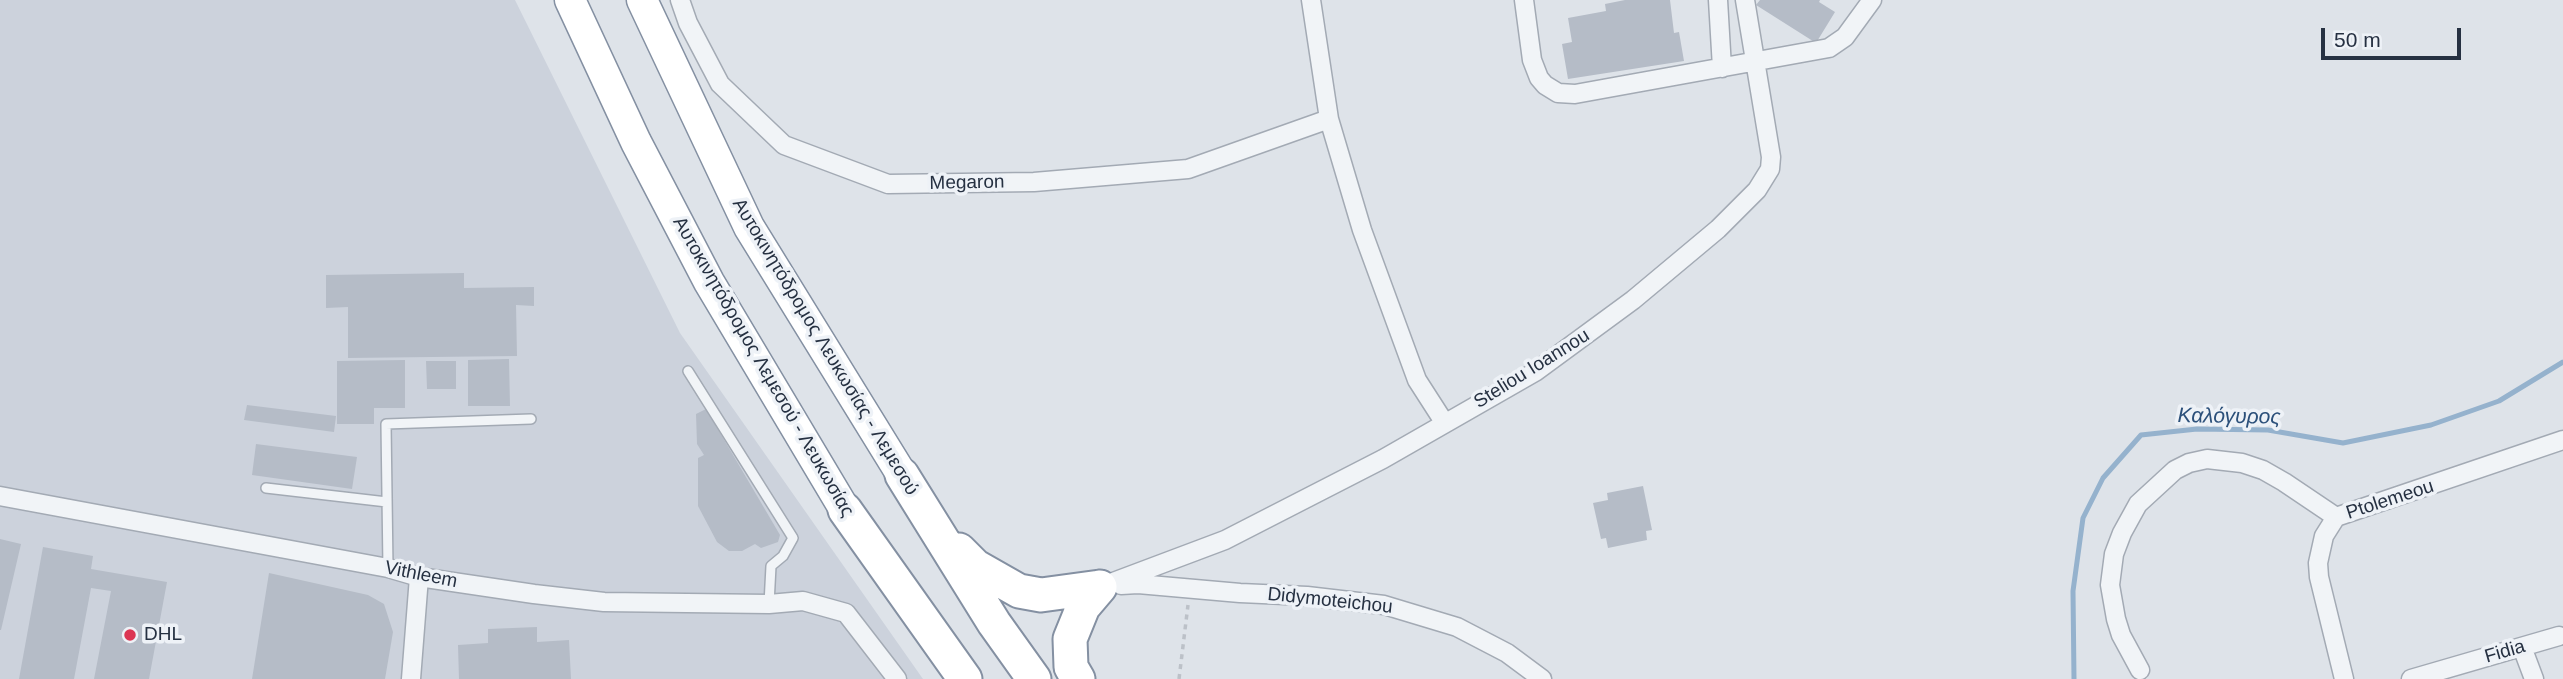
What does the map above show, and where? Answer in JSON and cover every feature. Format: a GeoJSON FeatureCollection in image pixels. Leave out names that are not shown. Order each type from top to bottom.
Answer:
{"type":"FeatureCollection","features":[{"type":"Feature","properties":{"kind":"highway","name":"Αυτοκινητόδρομος Λεμεσού - Λευκωσίας"},"geometry":{"type":"LineString","coordinates":[[570,0],[636,142],[709,282],[845,510],[963,679]]}},
{"type":"Feature","properties":{"kind":"highway","name":"Αυτοκινητόδρομος Λευκωσίας - Λεμεσού"},"geometry":{"type":"LineString","coordinates":[[642,0],[749,227],[930,520],[1034,679]]}},
{"type":"Feature","properties":{"kind":"highway"},"geometry":{"type":"LineString","coordinates":[[930,520],[975,566],[1019,591],[1041,595],[1100,587]]}},
{"type":"Feature","properties":{"kind":"highway"},"geometry":{"type":"LineString","coordinates":[[1078,679],[1071,667],[1070,639],[1083,607],[1100,587]]}},
{"type":"Feature","properties":{"kind":"street","name":"Megaron"},"geometry":{"type":"LineString","coordinates":[[680,0],[688,23],[720,84],[784,145],[888,184],[1034,182],[1188,169],[1329,119]]}},
{"type":"Feature","properties":{"kind":"street"},"geometry":{"type":"LineString","coordinates":[[1311,0],[1329,119],[1362,230],[1417,380],[1444,422]]}},
{"type":"Feature","properties":{"kind":"street"},"geometry":{"type":"LineString","coordinates":[[1524,0],[1535,69],[1545,85],[1558,93],[1575,94],[1834,46],[1848,33],[1872,0]]}},
{"type":"Feature","properties":{"kind":"street"},"geometry":{"type":"LineString","coordinates":[[1718,0],[1722,68]]}},
{"type":"Feature","properties":{"kind":"street","name":"Steliou Ioannou"},"geometry":{"type":"LineString","coordinates":[[1100,587],[1225,540],[1383,459],[1535,372],[1585,338],[1718,229],[1757,190],[1770,169],[1771,157],[1745,0]]}},
{"type":"Feature","properties":{"kind":"street","name":"Ptolemeou"},"geometry":{"type":"LineString","coordinates":[[2344,679],[2318,563],[2324,536],[2336,517],[2563,440]]}},
{"type":"Feature","properties":{"kind":"street"},"geometry":{"type":"LineString","coordinates":[[2140,670],[2121,635],[2116,619],[2110,585],[2114,554],[2138,504],[2175,470],[2207,458],[2242,463],[2263,470],[2284,482],[2336,517]]}},
{"type":"Feature","properties":{"kind":"street","name":"Vithleem"},"geometry":{"type":"LineString","coordinates":[[0,496],[388,568],[419,577],[604,602],[769,604],[803,601],[846,612],[897,679]]}},
{"type":"Feature","properties":{"kind":"street"},"geometry":{"type":"LineString","coordinates":[[411,679],[419,577]]}},
{"type":"Feature","properties":{"kind":"street","name":"Didymoteichou"},"geometry":{"type":"LineString","coordinates":[[1100,587],[1138,584],[1350,600],[1408,610],[1457,626],[1507,653],[1542,679]]}},
{"type":"Feature","properties":{"kind":"street","name":"Fidia"},"geometry":{"type":"LineString","coordinates":[[2411,679],[2559,636]]}},
{"type":"Feature","properties":{"kind":"street"},"geometry":{"type":"LineString","coordinates":[[2522,647],[2534,679]]}},
{"type":"Feature","properties":{"kind":"lane"},"geometry":{"type":"LineString","coordinates":[[688,371],[793,538],[783,556],[771,566],[769,604]]}},
{"type":"Feature","properties":{"kind":"lane"},"geometry":{"type":"LineString","coordinates":[[388,568],[386,424],[531,419]]}},
{"type":"Feature","properties":{"kind":"lane"},"geometry":{"type":"LineString","coordinates":[[266,488],[387,502]]}},
{"type":"Feature","properties":{"kind":"path"},"geometry":{"type":"LineString","coordinates":[[1179,679],[1190,588]]}},
{"type":"Feature","properties":{"kind":"shaded area"},"geometry":{"type":"Polygon","coordinates":[[[0,0],[515,0],[680,333],[923,679],[0,679],[0,0]]]}},
{"type":"Feature","properties":{"kind":"building"},"geometry":{"type":"Polygon","coordinates":[[[1625,0],[1670,0],[1674,33],[1679,32],[1684,61],[1568,79],[1562,44],[1572,42],[1568,18],[1606,11],[1605,4],[1625,0]]]}},
{"type":"Feature","properties":{"kind":"building"},"geometry":{"type":"Polygon","coordinates":[[[1760,0],[1820,0],[1819,2],[1835,12],[1816,43],[1756,5],[1760,0]]]}},
{"type":"Feature","properties":{"kind":"building"},"geometry":{"type":"Polygon","coordinates":[[[464,273],[464,288],[534,287],[534,306],[516,305],[517,356],[348,358],[348,307],[326,308],[326,275],[464,273]]]}},
{"type":"Feature","properties":{"kind":"building"},"geometry":{"type":"Polygon","coordinates":[[[509,359],[510,406],[468,406],[468,360],[509,359]]]}},
{"type":"Feature","properties":{"kind":"building"},"geometry":{"type":"Polygon","coordinates":[[[405,360],[405,408],[374,408],[374,424],[337,424],[337,361],[405,360]]]}},
{"type":"Feature","properties":{"kind":"building"},"geometry":{"type":"Polygon","coordinates":[[[426,361],[456,361],[456,389],[427,389],[426,361]]]}},
{"type":"Feature","properties":{"kind":"building"},"geometry":{"type":"Polygon","coordinates":[[[247,405],[336,416],[334,432],[244,420],[247,405]]]}},
{"type":"Feature","properties":{"kind":"building"},"geometry":{"type":"Polygon","coordinates":[[[706,409],[780,535],[778,542],[761,548],[755,544],[742,551],[729,551],[717,542],[698,506],[698,458],[704,455],[697,444],[696,414],[706,409]]]}},
{"type":"Feature","properties":{"kind":"building"},"geometry":{"type":"Polygon","coordinates":[[[256,444],[357,457],[352,489],[252,475],[256,444]]]}},
{"type":"Feature","properties":{"kind":"building"},"geometry":{"type":"Polygon","coordinates":[[[1643,486],[1652,530],[1646,531],[1647,540],[1608,548],[1606,538],[1601,539],[1593,503],[1608,500],[1607,493],[1643,486]]]}},
{"type":"Feature","properties":{"kind":"building"},"geometry":{"type":"Polygon","coordinates":[[[0,539],[21,544],[1,630],[0,630],[0,539]]]}},
{"type":"Feature","properties":{"kind":"building"},"geometry":{"type":"Polygon","coordinates":[[[43,547],[93,556],[91,569],[167,582],[149,679],[94,679],[111,591],[91,588],[74,679],[19,679],[43,547]]]}},
{"type":"Feature","properties":{"kind":"building"},"geometry":{"type":"Polygon","coordinates":[[[269,573],[368,595],[384,604],[393,632],[385,679],[252,679],[269,573]]]}},
{"type":"Feature","properties":{"kind":"building"},"geometry":{"type":"Polygon","coordinates":[[[537,627],[537,642],[569,640],[571,679],[459,679],[458,645],[488,643],[488,629],[537,627]]]}},
{"type":"Feature","properties":{"kind":"waterway","name":"Καλόγυρος"},"geometry":{"type":"LineString","coordinates":[[2074,679],[2073,591],[2083,518],[2103,478],[2141,435],[2197,429],[2268,430],[2343,443],[2431,425],[2499,401],[2563,362]]}},
{"type":"Feature","properties":{"kind":"place","name":"DHL"},"geometry":{"type":"Point","coordinates":[130,635]}}]}
